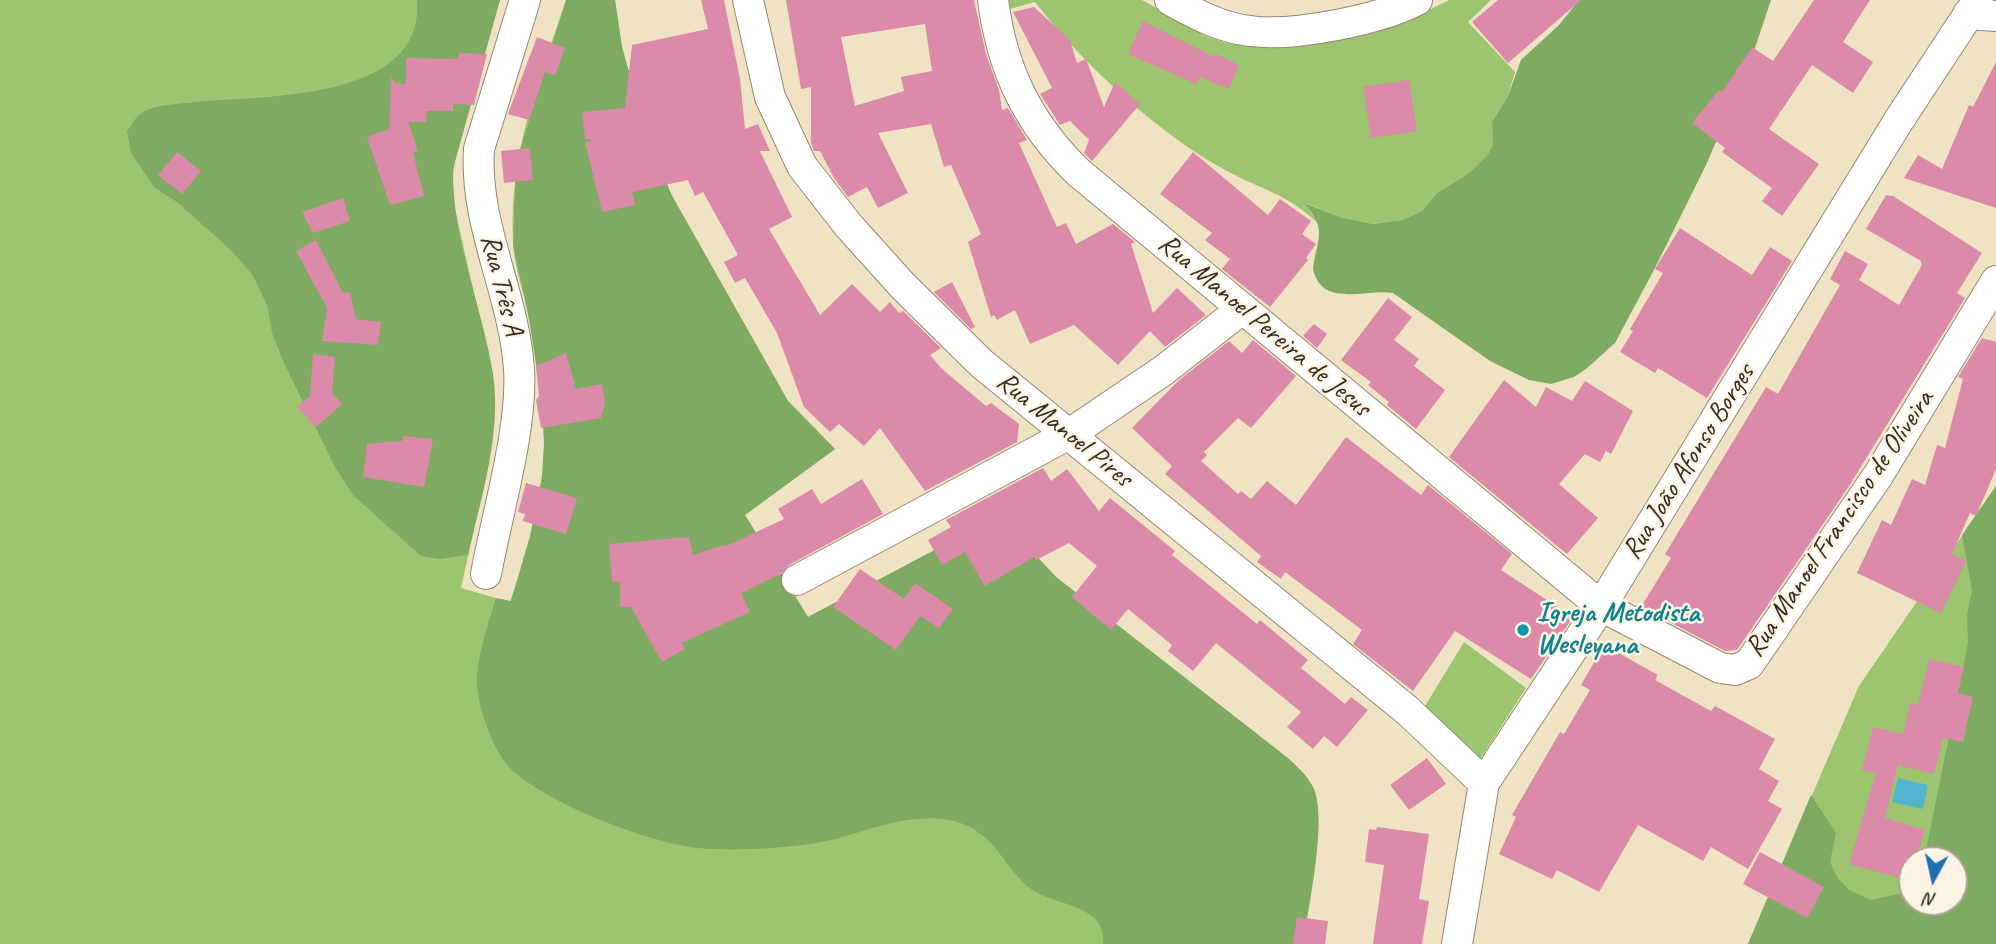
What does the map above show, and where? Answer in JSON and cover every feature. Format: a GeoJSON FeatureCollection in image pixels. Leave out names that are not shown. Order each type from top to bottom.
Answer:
{"type":"FeatureCollection","features":[{"type":"Feature","properties":{"kind":"street","name":"Rua Três A"},"geometry":{"type":"LineString","coordinates":[[486,573],[516,418],[519,370],[513,329],[482,209],[477,174],[485,127],[525,0]]}},
{"type":"Feature","properties":{"kind":"street","name":"Rua Manoel Pires"},"geometry":{"type":"LineString","coordinates":[[748,0],[770,97],[802,166],[848,225],[912,295],[981,363],[1071,433],[1408,711],[1484,783]]}},
{"type":"Feature","properties":{"kind":"street","name":"Rua Manoel Pereira de Jesus"},"geometry":{"type":"LineString","coordinates":[[993,0],[1007,64],[1032,120],[1042,135],[1078,172],[1601,606]]}},
{"type":"Feature","properties":{"kind":"street"},"geometry":{"type":"LineString","coordinates":[[1170,0],[1225,26],[1267,32],[1353,21],[1417,0]]}},
{"type":"Feature","properties":{"kind":"street","name":"Rua João Afonso Borges"},"geometry":{"type":"LineString","coordinates":[[1457,944],[1484,783],[1601,606],[1899,120],[1981,10]]}},
{"type":"Feature","properties":{"kind":"street","name":"Rua Manoel Francisco de Oliveira"},"geometry":{"type":"LineString","coordinates":[[1601,606],[1709,664],[1735,670],[1749,664],[1879,474],[1996,281]]}},
{"type":"Feature","properties":{"kind":"street"},"geometry":{"type":"LineString","coordinates":[[797,580],[1071,433],[1164,370],[1242,309]]}},
{"type":"Feature","properties":{"kind":"green space"},"geometry":{"type":"Polygon","coordinates":[[[0,0],[500,0],[457,146],[452,196],[493,377],[489,461],[461,588],[510,602],[534,523],[544,461],[544,426],[539,380],[513,242],[513,209],[521,148],[536,89],[566,0],[615,0],[622,47],[642,119],[671,194],[788,401],[835,449],[745,515],[808,617],[999,516],[1056,577],[1284,755],[1307,778],[1317,801],[1318,841],[1303,944],[0,944],[0,0]]]}},
{"type":"Feature","properties":{"kind":"green space"},"geometry":{"type":"Polygon","coordinates":[[[417,0],[500,0],[453,169],[462,247],[493,374],[495,419],[484,488],[468,555],[440,559],[421,556],[353,495],[335,467],[284,363],[272,333],[268,308],[254,277],[232,251],[177,202],[155,188],[131,153],[127,131],[140,114],[160,106],[299,94],[335,87],[369,75],[396,58],[413,33],[417,0]]]}},
{"type":"Feature","properties":{"kind":"green space"},"geometry":{"type":"Polygon","coordinates":[[[566,0],[615,0],[622,47],[642,119],[671,194],[788,401],[835,449],[745,515],[808,617],[999,516],[1056,577],[1284,755],[1307,778],[1317,801],[1318,841],[1303,944],[1103,944],[1103,933],[1092,917],[1031,888],[990,842],[962,824],[925,818],[803,845],[751,849],[698,848],[677,845],[626,830],[572,807],[526,781],[503,760],[482,711],[477,685],[478,665],[496,598],[511,601],[530,536],[542,476],[544,443],[542,404],[529,318],[513,245],[516,163],[566,0]]]}},
{"type":"Feature","properties":{"kind":"green space"},"geometry":{"type":"Polygon","coordinates":[[[1004,0],[1142,0],[1208,37],[1227,43],[1265,47],[1305,46],[1357,37],[1413,18],[1449,0],[1491,0],[1468,22],[1515,72],[1508,96],[1492,122],[1493,144],[1488,154],[1469,173],[1437,193],[1422,211],[1402,220],[1373,224],[1340,217],[1305,203],[1318,223],[1285,199],[1203,157],[1150,119],[1099,74],[1035,2],[1006,10],[1004,0]]]}},
{"type":"Feature","properties":{"kind":"green space"},"geometry":{"type":"Polygon","coordinates":[[[1579,0],[1771,0],[1750,63],[1706,165],[1615,343],[1574,377],[1551,384],[1529,380],[1490,361],[1393,293],[1347,294],[1326,289],[1318,281],[1313,269],[1319,234],[1316,220],[1304,203],[1340,217],[1373,224],[1402,220],[1422,211],[1437,193],[1469,173],[1488,154],[1493,144],[1492,122],[1508,96],[1521,60],[1559,25],[1579,0]]]}},
{"type":"Feature","properties":{"kind":"green space"},"geometry":{"type":"Polygon","coordinates":[[[1996,486],[1996,944],[1748,944],[1859,686],[1996,486]]]}},
{"type":"Feature","properties":{"kind":"green space"},"geometry":{"type":"Polygon","coordinates":[[[1996,486],[1996,944],[1748,944],[1811,795],[1836,833],[1830,862],[1837,877],[1849,890],[1871,900],[1898,894],[1898,916],[1968,916],[1968,846],[1927,846],[1968,643],[1967,616],[1972,590],[1962,535],[1996,486]]]}},
{"type":"Feature","properties":{"kind":"green space"},"geometry":{"type":"Polygon","coordinates":[[[1464,642],[1526,688],[1479,761],[1422,711],[1464,642]]]}},
{"type":"Feature","properties":{"kind":"water"},"geometry":{"type":"Polygon","coordinates":[[[1898,778],[1928,785],[1923,809],[1892,802],[1898,778]]]}},
{"type":"Feature","properties":{"kind":"building"},"geometry":{"type":"Polygon","coordinates":[[[701,0],[724,0],[740,79],[745,129],[758,124],[770,151],[760,151],[792,217],[769,229],[820,315],[852,284],[880,312],[890,302],[899,313],[903,311],[941,348],[930,355],[942,369],[986,406],[991,403],[1019,424],[1017,442],[925,491],[880,428],[864,446],[839,424],[830,432],[804,407],[777,333],[745,278],[735,283],[724,262],[738,255],[703,192],[695,196],[688,180],[632,192],[635,205],[602,212],[585,142],[594,141],[585,138],[582,112],[625,108],[632,45],[708,29],[701,0]]]}},
{"type":"Feature","properties":{"kind":"building"},"geometry":{"type":"Polygon","coordinates":[[[786,0],[974,0],[1002,110],[1008,108],[1027,140],[1019,143],[1057,227],[1066,223],[1076,244],[1113,224],[1135,242],[1131,244],[1153,313],[1177,288],[1206,315],[1165,347],[1150,331],[1118,365],[1074,325],[1030,344],[1015,310],[997,320],[994,315],[991,317],[968,242],[981,234],[951,165],[944,167],[931,124],[878,133],[908,193],[878,208],[867,187],[848,197],[820,151],[814,151],[811,143],[811,87],[801,89],[786,0]],[[925,24],[841,37],[855,106],[904,91],[901,77],[932,71],[925,24]]]}},
{"type":"Feature","properties":{"kind":"building"},"geometry":{"type":"Polygon","coordinates":[[[1498,0],[1581,0],[1508,63],[1472,22],[1498,0]]]}},
{"type":"Feature","properties":{"kind":"building"},"geometry":{"type":"Polygon","coordinates":[[[1814,0],[1870,0],[1843,42],[1873,62],[1853,93],[1812,65],[1769,129],[1819,164],[1782,216],[1762,201],[1772,188],[1722,152],[1725,148],[1692,123],[1719,90],[1722,92],[1752,47],[1773,61],[1814,0]]]}},
{"type":"Feature","properties":{"kind":"building"},"geometry":{"type":"Polygon","coordinates":[[[1034,7],[1070,40],[1077,63],[1086,59],[1104,107],[1115,82],[1140,104],[1092,161],[1084,153],[1089,140],[1070,121],[1060,125],[1040,94],[1052,88],[1013,12],[1034,7]]]}},
{"type":"Feature","properties":{"kind":"building"},"geometry":{"type":"Polygon","coordinates":[[[1143,21],[1214,57],[1216,54],[1239,65],[1229,89],[1200,77],[1196,84],[1128,54],[1143,21]]]}},
{"type":"Feature","properties":{"kind":"building"},"geometry":{"type":"Polygon","coordinates":[[[537,37],[565,48],[555,75],[545,72],[529,120],[508,114],[537,37]]]}},
{"type":"Feature","properties":{"kind":"building"},"geometry":{"type":"Polygon","coordinates":[[[459,53],[487,54],[474,105],[453,104],[453,111],[427,111],[426,122],[408,122],[418,151],[413,152],[424,196],[390,205],[367,137],[389,129],[391,77],[395,83],[406,84],[406,58],[458,59],[459,53]]]}},
{"type":"Feature","properties":{"kind":"building"},"geometry":{"type":"Polygon","coordinates":[[[1996,62],[1996,208],[1904,178],[1918,155],[1942,169],[1969,105],[1973,107],[1996,62]]]}},
{"type":"Feature","properties":{"kind":"building"},"geometry":{"type":"Polygon","coordinates":[[[1409,80],[1417,131],[1371,138],[1363,87],[1409,80]]]}},
{"type":"Feature","properties":{"kind":"building"},"geometry":{"type":"Polygon","coordinates":[[[530,148],[533,180],[504,183],[501,151],[530,148]]]}},
{"type":"Feature","properties":{"kind":"building"},"geometry":{"type":"Polygon","coordinates":[[[177,152],[201,171],[182,194],[158,175],[177,152]]]}},
{"type":"Feature","properties":{"kind":"building"},"geometry":{"type":"Polygon","coordinates":[[[1193,152],[1268,215],[1280,199],[1311,221],[1302,234],[1316,244],[1306,258],[1308,260],[1270,307],[1222,269],[1230,259],[1205,240],[1212,233],[1160,194],[1193,152]]]}},
{"type":"Feature","properties":{"kind":"building"},"geometry":{"type":"Polygon","coordinates":[[[1886,195],[1893,196],[1982,253],[1957,293],[1965,298],[1849,486],[1737,650],[1725,651],[1641,607],[1671,558],[1665,554],[1766,387],[1778,394],[1840,285],[1830,279],[1845,251],[1868,264],[1859,280],[1899,305],[1922,265],[1921,261],[1866,229],[1886,195]]]}},
{"type":"Feature","properties":{"kind":"building"},"geometry":{"type":"Polygon","coordinates":[[[343,198],[350,221],[313,233],[302,212],[343,198]]]}},
{"type":"Feature","properties":{"kind":"building"},"geometry":{"type":"Polygon","coordinates":[[[1680,228],[1752,275],[1770,247],[1792,261],[1707,398],[1658,368],[1655,373],[1620,352],[1633,331],[1630,329],[1663,273],[1655,269],[1680,228]]]}},
{"type":"Feature","properties":{"kind":"building"},"geometry":{"type":"Polygon","coordinates":[[[316,240],[343,293],[350,292],[356,319],[381,322],[378,345],[322,341],[327,308],[296,251],[316,240]]]}},
{"type":"Feature","properties":{"kind":"building"},"geometry":{"type":"Polygon","coordinates":[[[952,282],[975,327],[971,329],[934,292],[952,282]]]}},
{"type":"Feature","properties":{"kind":"building"},"geometry":{"type":"Polygon","coordinates":[[[1388,298],[1412,317],[1394,340],[1419,359],[1414,366],[1445,390],[1416,429],[1387,405],[1389,402],[1368,385],[1371,382],[1341,360],[1388,298]]]}},
{"type":"Feature","properties":{"kind":"building"},"geometry":{"type":"Polygon","coordinates":[[[1314,324],[1327,334],[1317,348],[1303,336],[1314,324]]]}},
{"type":"Feature","properties":{"kind":"building"},"geometry":{"type":"Polygon","coordinates":[[[1982,338],[1996,342],[1996,469],[1976,516],[1970,513],[1952,554],[1966,561],[1941,613],[1857,573],[1882,520],[1891,525],[1912,479],[1925,485],[1937,445],[1945,448],[1963,379],[1958,377],[1982,338]]]}},
{"type":"Feature","properties":{"kind":"building"},"geometry":{"type":"Polygon","coordinates":[[[1253,340],[1296,376],[1251,428],[1238,418],[1204,452],[1207,455],[1201,461],[1238,494],[1241,491],[1251,499],[1267,481],[1296,505],[1346,437],[1421,495],[1428,485],[1512,554],[1501,570],[1573,617],[1531,679],[1455,631],[1413,691],[1353,644],[1362,630],[1285,572],[1281,579],[1257,562],[1261,556],[1165,474],[1172,466],[1132,428],[1178,381],[1229,341],[1242,353],[1253,340]]]}},
{"type":"Feature","properties":{"kind":"building"},"geometry":{"type":"Polygon","coordinates":[[[566,353],[576,389],[602,384],[605,403],[601,418],[541,428],[536,400],[539,396],[536,366],[566,353]]]}},
{"type":"Feature","properties":{"kind":"building"},"geometry":{"type":"Polygon","coordinates":[[[313,354],[335,357],[332,393],[342,404],[316,427],[297,407],[310,396],[313,354]]]}},
{"type":"Feature","properties":{"kind":"building"},"geometry":{"type":"Polygon","coordinates":[[[1504,380],[1536,407],[1546,387],[1572,401],[1585,381],[1633,411],[1611,454],[1606,451],[1600,462],[1585,454],[1559,484],[1598,518],[1567,554],[1449,457],[1504,380]]]}},
{"type":"Feature","properties":{"kind":"building"},"geometry":{"type":"Polygon","coordinates":[[[403,436],[433,439],[424,487],[363,477],[367,444],[402,441],[403,436]]]}},
{"type":"Feature","properties":{"kind":"building"},"geometry":{"type":"Polygon","coordinates":[[[1043,468],[1051,481],[1067,469],[1099,511],[1110,498],[1175,551],[1172,555],[1257,624],[1260,620],[1308,660],[1301,668],[1345,704],[1351,697],[1368,710],[1337,747],[1324,736],[1313,749],[1287,727],[1301,712],[1216,643],[1193,671],[1168,651],[1172,645],[1128,609],[1111,630],[1072,597],[1097,566],[1069,543],[1036,560],[1034,557],[985,586],[965,552],[942,565],[928,540],[951,527],[946,520],[1043,468]]]}},
{"type":"Feature","properties":{"kind":"building"},"geometry":{"type":"Polygon","coordinates":[[[862,479],[883,514],[789,565],[781,574],[741,593],[750,612],[682,643],[685,649],[662,662],[631,607],[620,607],[620,582],[612,582],[609,544],[689,537],[693,555],[723,545],[724,547],[784,519],[778,509],[812,489],[821,504],[862,479]]]}},
{"type":"Feature","properties":{"kind":"building"},"geometry":{"type":"Polygon","coordinates":[[[526,483],[577,498],[566,534],[523,521],[525,514],[518,512],[526,483]]]}},
{"type":"Feature","properties":{"kind":"building"},"geometry":{"type":"Polygon","coordinates":[[[860,569],[904,599],[915,583],[953,609],[939,628],[920,616],[896,650],[833,607],[860,569]]]}},
{"type":"Feature","properties":{"kind":"building"},"geometry":{"type":"Polygon","coordinates":[[[1604,645],[1658,675],[1655,680],[1711,711],[1715,706],[1775,739],[1759,769],[1779,781],[1768,801],[1782,809],[1748,869],[1711,847],[1703,861],[1638,825],[1599,892],[1557,870],[1552,879],[1499,854],[1516,817],[1512,815],[1560,732],[1564,734],[1590,690],[1581,685],[1604,645]]]}},
{"type":"Feature","properties":{"kind":"building"},"geometry":{"type":"Polygon","coordinates":[[[1929,659],[1964,667],[1958,693],[1973,697],[1963,742],[1943,738],[1934,774],[1898,765],[1885,818],[1925,830],[1920,846],[1898,846],[1898,878],[1849,864],[1876,773],[1862,770],[1873,727],[1903,734],[1910,703],[1918,705],[1929,659]]]}},
{"type":"Feature","properties":{"kind":"building"},"geometry":{"type":"Polygon","coordinates":[[[1427,758],[1446,784],[1409,810],[1390,785],[1427,758]]]}},
{"type":"Feature","properties":{"kind":"building"},"geometry":{"type":"Polygon","coordinates":[[[1377,827],[1429,834],[1419,899],[1429,901],[1422,944],[1373,944],[1384,865],[1365,862],[1369,829],[1376,830],[1377,827]]]}},
{"type":"Feature","properties":{"kind":"building"},"geometry":{"type":"Polygon","coordinates":[[[1760,852],[1824,887],[1807,918],[1743,884],[1760,852]]]}},
{"type":"Feature","properties":{"kind":"building"},"geometry":{"type":"Polygon","coordinates":[[[1297,917],[1328,921],[1325,944],[1293,944],[1297,917]]]}},
{"type":"Feature","properties":{"kind":"place","name":"Igreja Metodista Wesleyana"},"geometry":{"type":"Point","coordinates":[1523,630]}}]}
